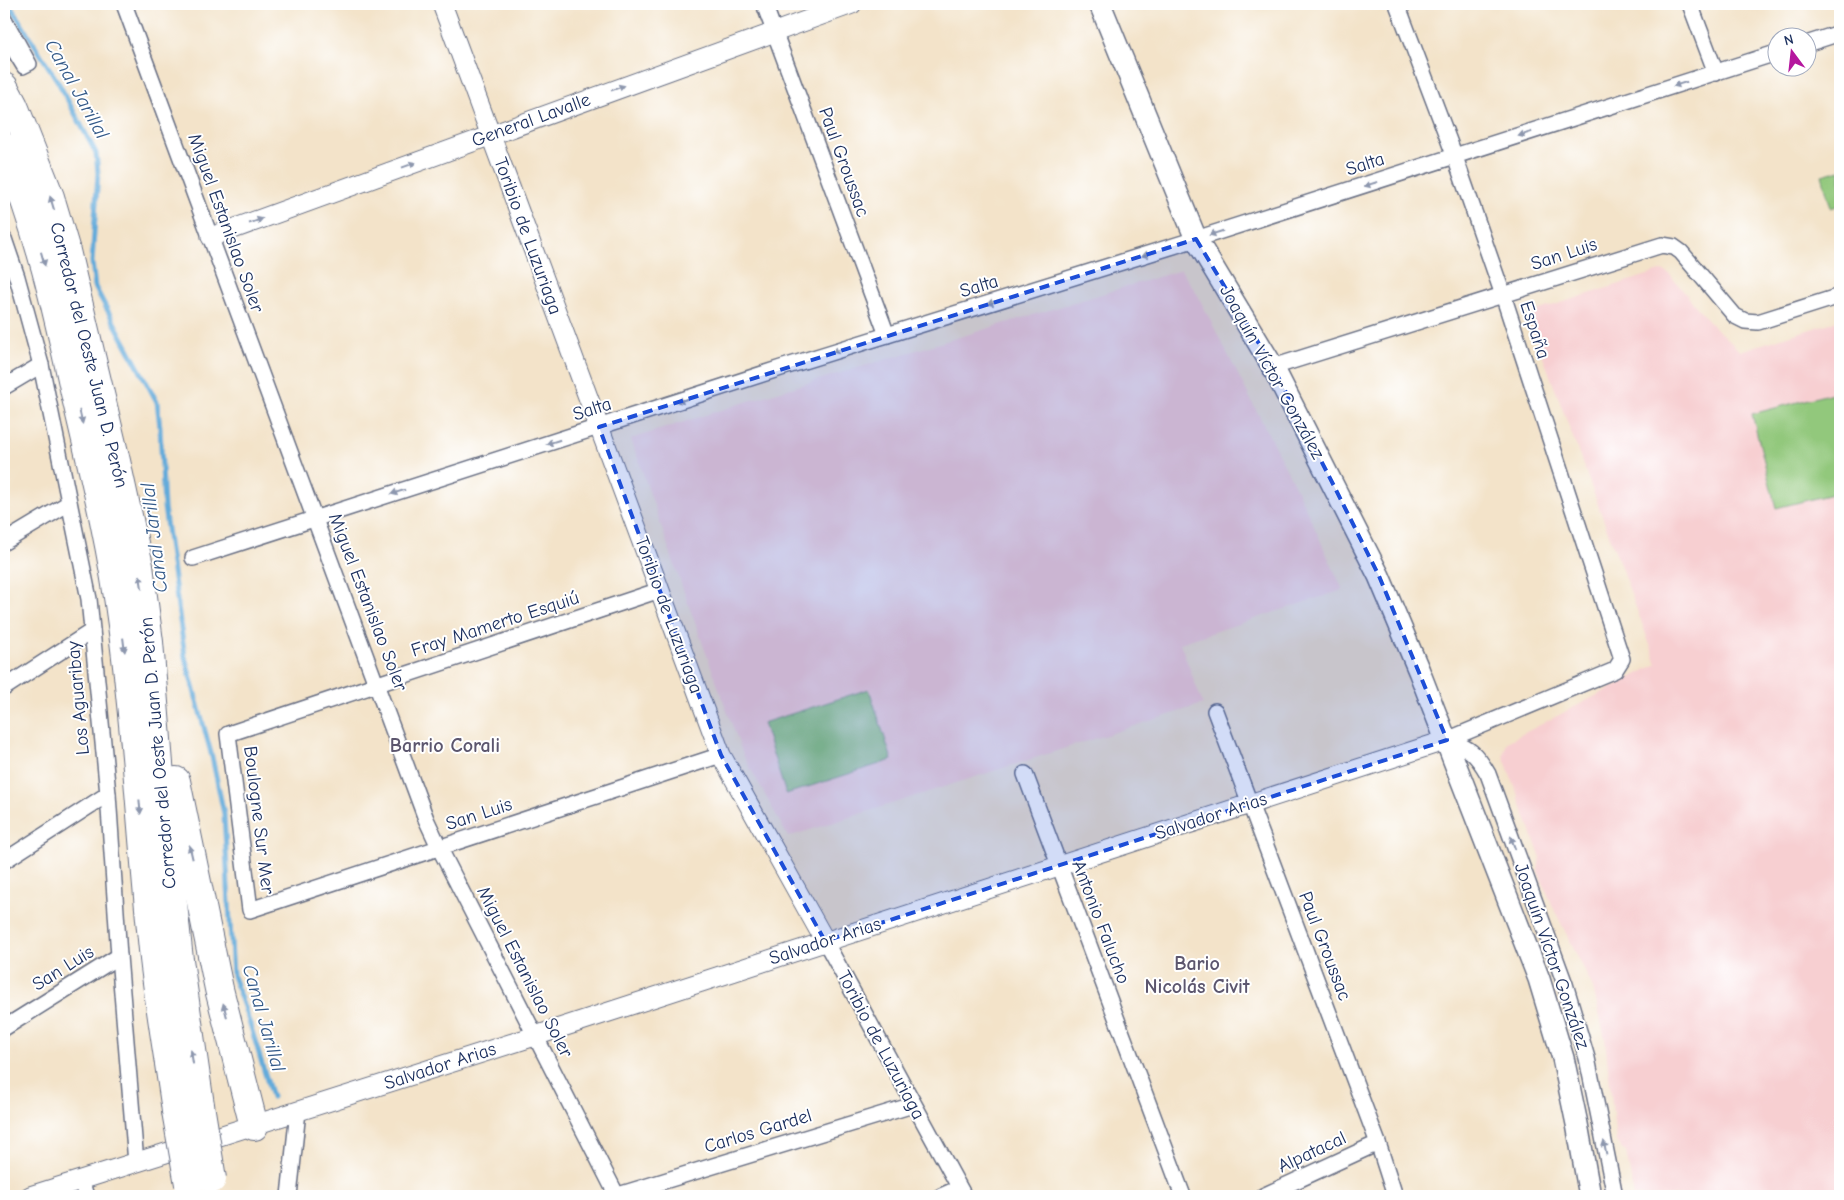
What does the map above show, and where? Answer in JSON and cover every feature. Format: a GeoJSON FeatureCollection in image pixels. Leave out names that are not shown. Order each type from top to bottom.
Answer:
{"type":"FeatureCollection","features":[{"type":"Feature","properties":{"kind":"highway","name":"Corredor del Oeste Juan D. Perón"},"geometry":{"type":"LineString","coordinates":[[4,87],[14,106],[50,197],[66,251],[142,584],[186,1023],[188,1108]]}},
{"type":"Feature","properties":{"kind":"highway","name":"Corredor del Oeste Juan D. Perón"},"geometry":{"type":"LineString","coordinates":[[4,147],[18,182],[46,271],[62,332],[111,551],[130,692],[154,961],[188,1108],[202,1189]]}},
{"type":"Feature","properties":{"kind":"highway"},"geometry":{"type":"LineString","coordinates":[[149,642],[180,804],[219,989],[254,1126]]}},
{"type":"Feature","properties":{"kind":"main road","name":"Joaquín Víctor González"},"geometry":{"type":"LineString","coordinates":[[1100,4],[1196,239],[1273,368],[1379,576],[1420,671],[1533,960],[1551,1014],[1570,1091],[1590,1196]]}},
{"type":"Feature","properties":{"kind":"street","name":"Miguel Estanislao Soler"},"geometry":{"type":"LineString","coordinates":[[124,4],[426,819],[616,1196]]}},
{"type":"Feature","properties":{"kind":"street","name":"Toribio de Luzuriaga"},"geometry":{"type":"LineString","coordinates":[[442,4],[721,755],[825,941],[961,1192]]}},
{"type":"Feature","properties":{"kind":"street","name":"Paul Groussac"},"geometry":{"type":"LineString","coordinates":[[764,4],[887,335]]}},
{"type":"Feature","properties":{"kind":"street","name":"General Lavalle"},"geometry":{"type":"LineString","coordinates":[[211,237],[852,4]]}},
{"type":"Feature","properties":{"kind":"street","name":"España"},"geometry":{"type":"LineString","coordinates":[[1397,4],[1455,157],[1503,295],[1622,659],[1615,670]]}},
{"type":"Feature","properties":{"kind":"street"},"geometry":{"type":"LineString","coordinates":[[1690,4],[1716,73]]}},
{"type":"Feature","properties":{"kind":"street"},"geometry":{"type":"LineString","coordinates":[[4,15],[31,64],[24,68],[4,37]]}},
{"type":"Feature","properties":{"kind":"street"},"geometry":{"type":"LineString","coordinates":[[1816,41],[1840,33]]}},
{"type":"Feature","properties":{"kind":"street","name":"Salta"},"geometry":{"type":"LineString","coordinates":[[193,558],[887,335],[1196,239],[1766,57]]}},
{"type":"Feature","properties":{"kind":"street","name":"Los Aguaribay"},"geometry":{"type":"LineString","coordinates":[[4,239],[17,277],[41,365],[89,599],[108,794],[136,1163]]}},
{"type":"Feature","properties":{"kind":"street","name":"San Luis"},"geometry":{"type":"LineString","coordinates":[[1273,368],[1662,245],[1670,246],[1681,252],[1735,316],[1740,319],[1758,322],[1840,296]]}},
{"type":"Feature","properties":{"kind":"street"},"geometry":{"type":"LineString","coordinates":[[4,388],[41,365]]}},
{"type":"Feature","properties":{"kind":"street"},"geometry":{"type":"LineString","coordinates":[[4,542],[69,503]]}},
{"type":"Feature","properties":{"kind":"street","name":"Fray Mamerto Esquiú"},"geometry":{"type":"LineString","coordinates":[[228,734],[660,590]]}},
{"type":"Feature","properties":{"kind":"street"},"geometry":{"type":"LineString","coordinates":[[4,688],[92,631]]}},
{"type":"Feature","properties":{"kind":"street","name":"Salvador Arias"},"geometry":{"type":"LineString","coordinates":[[30,1196],[84,1188],[136,1163],[535,1036],[1447,740],[1615,670]]}},
{"type":"Feature","properties":{"kind":"street","name":"Paul Groussac"},"geometry":{"type":"LineString","coordinates":[[1215,710],[1378,1144],[1395,1196]]}},
{"type":"Feature","properties":{"kind":"street","name":"Boulogne Sur Mer"},"geometry":{"type":"LineString","coordinates":[[228,734],[250,910]]}},
{"type":"Feature","properties":{"kind":"street","name":"Joaquín Víctor González"},"geometry":{"type":"LineString","coordinates":[[1447,740],[1465,746],[1475,753],[1488,774],[1565,984],[1587,1058],[1614,1196]]}},
{"type":"Feature","properties":{"kind":"street","name":"San Luis"},"geometry":{"type":"LineString","coordinates":[[250,910],[721,755]]}},
{"type":"Feature","properties":{"kind":"street","name":"Antonio Falucho"},"geometry":{"type":"LineString","coordinates":[[1025,774],[1183,1196]]}},
{"type":"Feature","properties":{"kind":"street"},"geometry":{"type":"LineString","coordinates":[[4,860],[108,794]]}},
{"type":"Feature","properties":{"kind":"street","name":"San Luis"},"geometry":{"type":"LineString","coordinates":[[4,1028],[119,956]]}},
{"type":"Feature","properties":{"kind":"street","name":"Carlos Gardel"},"geometry":{"type":"LineString","coordinates":[[616,1196],[913,1105]]}},
{"type":"Feature","properties":{"kind":"street"},"geometry":{"type":"LineString","coordinates":[[290,1196],[298,1111]]}},
{"type":"Feature","properties":{"kind":"street","name":"Alpatacal"},"geometry":{"type":"LineString","coordinates":[[1263,1196],[1378,1144]]}},
{"type":"Feature","properties":{"kind":"street"},"geometry":{"type":"LineString","coordinates":[[940,1196],[961,1192]]}},
{"type":"Feature","properties":{"kind":"highlighted area"},"geometry":{"type":"Polygon","coordinates":[[[1196,239],[1273,367],[1333,484],[1379,576],[1447,740],[825,941],[721,755],[599,427],[1196,239]]]}},
{"type":"Feature","properties":{"kind":"shaded area"},"geometry":{"type":"Polygon","coordinates":[[[1181,270],[1196,292],[1302,500],[1343,590],[1180,643],[1203,704],[788,837],[743,755],[631,439],[755,399],[1181,270]]]}},
{"type":"Feature","properties":{"kind":"shaded area"},"geometry":{"type":"Polygon","coordinates":[[[1660,271],[1666,272],[1671,276],[1710,323],[1740,351],[1840,320],[1840,1196],[1634,1196],[1626,1152],[1616,1141],[1605,1039],[1593,988],[1553,907],[1538,871],[1540,856],[1503,755],[1507,742],[1657,664],[1529,319],[1530,315],[1536,311],[1660,271]]]}},
{"type":"Feature","properties":{"kind":"green space"},"geometry":{"type":"Polygon","coordinates":[[[1840,170],[1840,205],[1831,208],[1822,175],[1840,170]]]}},
{"type":"Feature","properties":{"kind":"green space"},"geometry":{"type":"Polygon","coordinates":[[[1840,391],[1840,492],[1776,508],[1752,414],[1840,391]]]}},
{"type":"Feature","properties":{"kind":"green space"},"geometry":{"type":"Polygon","coordinates":[[[869,689],[892,760],[786,794],[763,723],[869,689]]]}},
{"type":"Feature","properties":{"kind":"waterway","name":"Canal Jarillal"},"geometry":{"type":"LineString","coordinates":[[9,4],[58,82],[96,153],[98,173],[92,262],[95,287],[157,402],[164,507],[185,657],[212,757],[224,814],[233,976],[272,1097]]}},
{"type":"Feature","properties":{"kind":"district","name":"Barrio Corali"},"geometry":{"type":"Point","coordinates":[445,745]}},
{"type":"Feature","properties":{"kind":"district","name":"Bario Nicolás Civit"},"geometry":{"type":"Point","coordinates":[1197,974]}}]}
